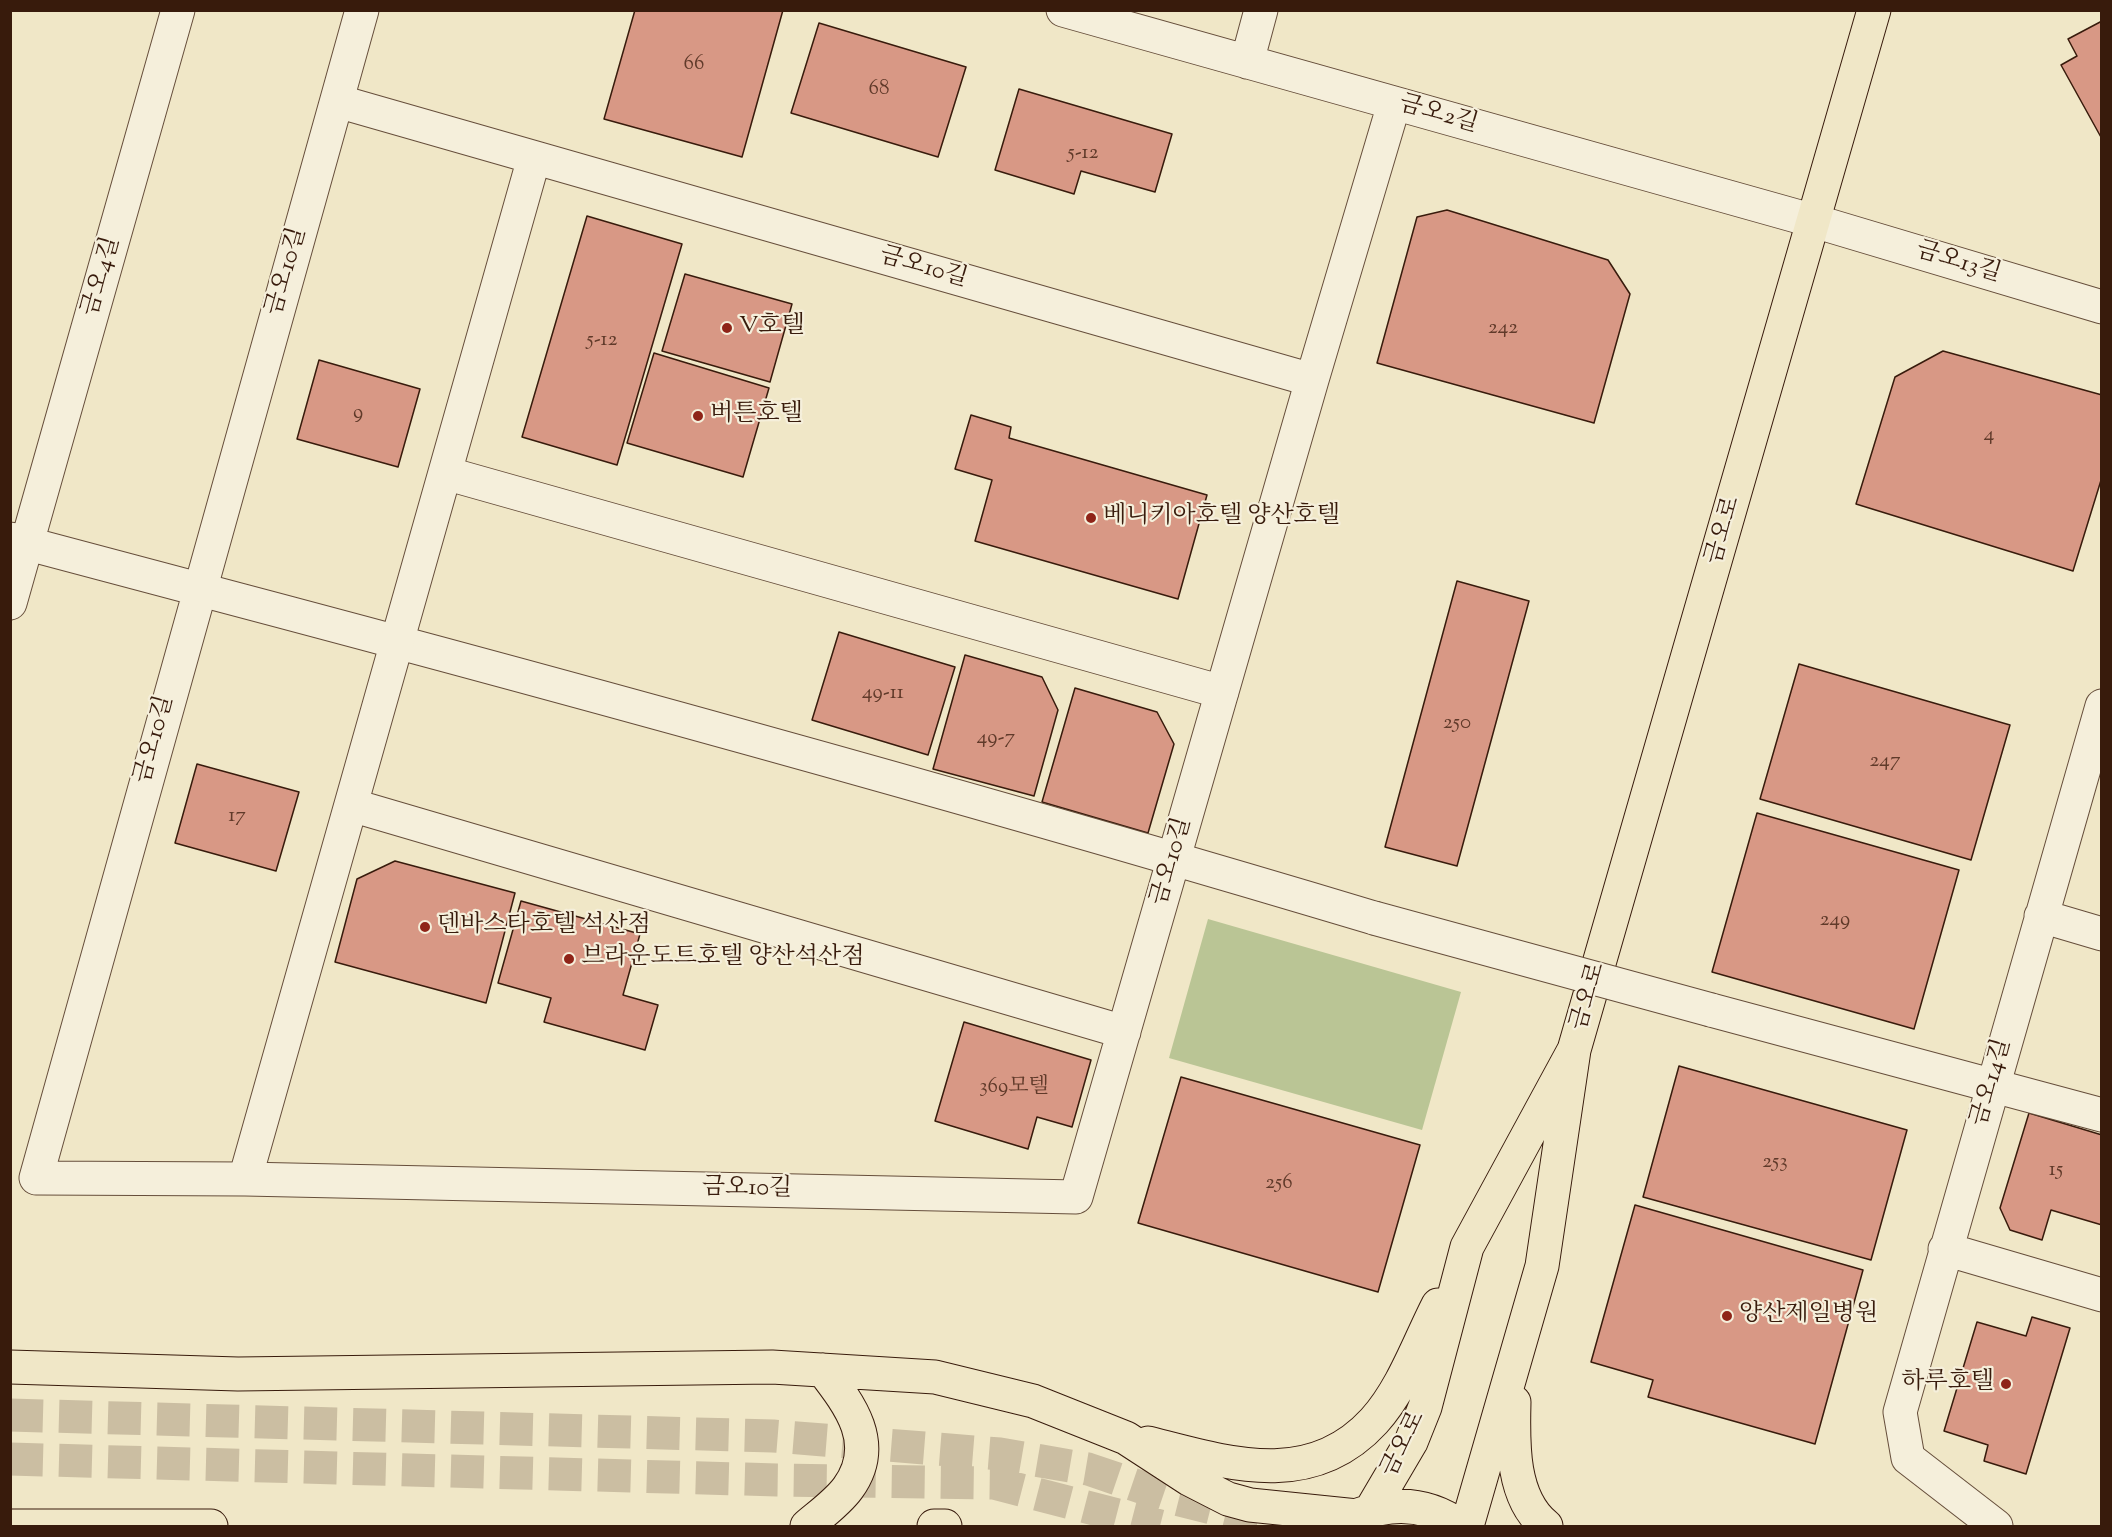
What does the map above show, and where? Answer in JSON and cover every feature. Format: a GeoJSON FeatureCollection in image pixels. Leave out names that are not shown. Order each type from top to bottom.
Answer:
{"type":"FeatureCollection","features":[{"type":"Feature","properties":{"kind":"main road","name":"금오로"},"geometry":{"type":"LineString","coordinates":[[1467,1527],[1542,1266],[1574,1050],[1874,10]]}},
{"type":"Feature","properties":{"kind":"main road","name":"금오로"},"geometry":{"type":"LineString","coordinates":[[1357,1517],[1411,1442],[1425,1407],[1467,1247],[1574,1050]]}},
{"type":"Feature","properties":{"kind":"main road"},"geometry":{"type":"LineString","coordinates":[[10,1367],[238,1374],[772,1367],[935,1377],[1034,1401],[1126,1438],[1223,1462],[1273,1468],[1297,1465],[1328,1454],[1353,1440],[1375,1420],[1395,1390],[1467,1247]]}},
{"type":"Feature","properties":{"kind":"main road"},"geometry":{"type":"LineString","coordinates":[[1518,1349],[1513,1433],[1516,1468],[1526,1499],[1539,1521],[1546,1527]]}},
{"type":"Feature","properties":{"kind":"main road"},"geometry":{"type":"LineString","coordinates":[[807,1527],[848,1489],[858,1467],[862,1445],[858,1421],[848,1402],[824,1370]]}},
{"type":"Feature","properties":{"kind":"main road"},"geometry":{"type":"LineString","coordinates":[[1126,1438],[1189,1479],[1228,1498],[1274,1508],[1357,1517],[1396,1505],[1422,1507],[1446,1516],[1460,1527]]}},
{"type":"Feature","properties":{"kind":"main road"},"geometry":{"type":"LineString","coordinates":[[10,1526],[211,1527]]}},
{"type":"Feature","properties":{"kind":"main road"},"geometry":{"type":"LineString","coordinates":[[934,1527],[945,1527]]}},
{"type":"Feature","properties":{"kind":"street","name":"금오4길"},"geometry":{"type":"LineString","coordinates":[[10,603],[19,541],[178,10]]}},
{"type":"Feature","properties":{"kind":"street","name":"금오10길"},"geometry":{"type":"LineString","coordinates":[[362,10],[198,589],[36,1178],[245,1179],[1076,1197],[1394,104]]}},
{"type":"Feature","properties":{"kind":"street","name":"금오2길"},"geometry":{"type":"LineString","coordinates":[[1063,10],[1814,221]]}},
{"type":"Feature","properties":{"kind":"street"},"geometry":{"type":"LineString","coordinates":[[1247,62],[1261,10]]}},
{"type":"Feature","properties":{"kind":"street","name":"금오10길"},"geometry":{"type":"LineString","coordinates":[[337,101],[1312,380]]}},
{"type":"Feature","properties":{"kind":"street"},"geometry":{"type":"LineString","coordinates":[[245,1179],[534,158]]}},
{"type":"Feature","properties":{"kind":"street","name":"금오13길"},"geometry":{"type":"LineString","coordinates":[[1814,221],[2102,307]]}},
{"type":"Feature","properties":{"kind":"street"},"geometry":{"type":"LineString","coordinates":[[445,473],[1222,692]]}},
{"type":"Feature","properties":{"kind":"street"},"geometry":{"type":"LineString","coordinates":[[19,541],[397,642],[1173,858],[1374,918],[2102,1115]]}},
{"type":"Feature","properties":{"kind":"street","name":"금오14길"},"geometry":{"type":"LineString","coordinates":[[1996,1527],[1908,1458],[1900,1412],[2102,706]]}},
{"type":"Feature","properties":{"kind":"street"},"geometry":{"type":"LineString","coordinates":[[351,805],[1124,1032]]}},
{"type":"Feature","properties":{"kind":"street"},"geometry":{"type":"LineString","coordinates":[[2041,916],[2102,934]]}},
{"type":"Feature","properties":{"kind":"street"},"geometry":{"type":"LineString","coordinates":[[1945,1249],[2102,1295]]}},
{"type":"Feature","properties":{"kind":"green space"},"geometry":{"type":"Polygon","coordinates":[[[1208,919],[1461,992],[1422,1130],[1169,1058],[1208,919]]]}},
{"type":"Feature","properties":{"kind":"building"},"geometry":{"type":"Polygon","coordinates":[[[635,10],[783,10],[742,157],[604,119],[635,10]]]}},
{"type":"Feature","properties":{"kind":"building"},"geometry":{"type":"Polygon","coordinates":[[[2102,21],[2102,139],[2061,65],[2077,56],[2068,39],[2102,21]]]}},
{"type":"Feature","properties":{"kind":"building"},"geometry":{"type":"Polygon","coordinates":[[[819,23],[966,67],[938,157],[791,113],[819,23]]]}},
{"type":"Feature","properties":{"kind":"building"},"geometry":{"type":"Polygon","coordinates":[[[1019,89],[1172,134],[1155,192],[1081,171],[1074,194],[995,170],[1019,89]]]}},
{"type":"Feature","properties":{"kind":"building"},"geometry":{"type":"Polygon","coordinates":[[[1447,210],[1608,260],[1630,294],[1594,423],[1377,363],[1417,217],[1447,210]]]}},
{"type":"Feature","properties":{"kind":"building"},"geometry":{"type":"Polygon","coordinates":[[[587,216],[682,244],[617,465],[522,437],[587,216]]]}},
{"type":"Feature","properties":{"kind":"building","name":"V호텔"},"geometry":{"type":"Polygon","coordinates":[[[685,274],[792,304],[770,382],[662,351],[685,274]]]}},
{"type":"Feature","properties":{"kind":"building"},"geometry":{"type":"Polygon","coordinates":[[[1943,351],[2102,395],[2102,477],[2073,571],[1856,504],[1895,377],[1943,351]]]}},
{"type":"Feature","properties":{"kind":"building","name":"버튼호텔"},"geometry":{"type":"Polygon","coordinates":[[[654,353],[769,388],[743,477],[627,443],[654,353]]]}},
{"type":"Feature","properties":{"kind":"building"},"geometry":{"type":"Polygon","coordinates":[[[319,360],[420,389],[398,467],[297,439],[319,360]]]}},
{"type":"Feature","properties":{"kind":"building","name":"베니키아호텔 양산호텔"},"geometry":{"type":"Polygon","coordinates":[[[971,415],[1011,427],[1009,438],[1207,495],[1178,599],[975,541],[992,480],[955,469],[971,415]]]}},
{"type":"Feature","properties":{"kind":"building"},"geometry":{"type":"Polygon","coordinates":[[[1457,581],[1529,601],[1457,866],[1385,847],[1457,581]]]}},
{"type":"Feature","properties":{"kind":"building"},"geometry":{"type":"Polygon","coordinates":[[[839,632],[955,667],[928,755],[812,720],[839,632]]]}},
{"type":"Feature","properties":{"kind":"building"},"geometry":{"type":"Polygon","coordinates":[[[965,655],[1042,677],[1058,710],[1034,796],[933,769],[965,655]]]}},
{"type":"Feature","properties":{"kind":"building"},"geometry":{"type":"Polygon","coordinates":[[[1799,664],[2010,725],[1971,860],[1760,799],[1799,664]]]}},
{"type":"Feature","properties":{"kind":"building"},"geometry":{"type":"Polygon","coordinates":[[[1075,688],[1157,712],[1174,744],[1148,833],[1042,802],[1075,688]]]}},
{"type":"Feature","properties":{"kind":"building"},"geometry":{"type":"Polygon","coordinates":[[[197,764],[299,792],[276,871],[175,843],[197,764]]]}},
{"type":"Feature","properties":{"kind":"building"},"geometry":{"type":"Polygon","coordinates":[[[1757,813],[1959,870],[1914,1029],[1712,972],[1757,813]]]}},
{"type":"Feature","properties":{"kind":"building","name":"덴바스타호텔 석산점"},"geometry":{"type":"Polygon","coordinates":[[[395,861],[515,893],[486,1003],[335,962],[357,879],[395,861]]]}},
{"type":"Feature","properties":{"kind":"building","name":"브라운도트호텔 양산석산점"},"geometry":{"type":"Polygon","coordinates":[[[521,901],[640,934],[623,995],[658,1005],[645,1050],[544,1022],[551,998],[498,983],[521,901]]]}},
{"type":"Feature","properties":{"kind":"building"},"geometry":{"type":"Polygon","coordinates":[[[964,1022],[1091,1060],[1072,1127],[1037,1117],[1028,1149],[935,1121],[964,1022]]]}},
{"type":"Feature","properties":{"kind":"building"},"geometry":{"type":"Polygon","coordinates":[[[1679,1066],[1907,1130],[1871,1260],[1643,1197],[1679,1066]]]}},
{"type":"Feature","properties":{"kind":"building"},"geometry":{"type":"Polygon","coordinates":[[[1181,1077],[1420,1145],[1378,1292],[1138,1223],[1181,1077]]]}},
{"type":"Feature","properties":{"kind":"building"},"geometry":{"type":"Polygon","coordinates":[[[2029,1113],[2102,1135],[2102,1225],[2051,1210],[2042,1240],[2010,1230],[2000,1208],[2029,1113]]]}},
{"type":"Feature","properties":{"kind":"building","name":"양산제일병원"},"geometry":{"type":"Polygon","coordinates":[[[1635,1205],[1863,1270],[1815,1444],[1648,1397],[1653,1380],[1591,1362],[1635,1205]]]}},
{"type":"Feature","properties":{"kind":"building","name":"하루호텔"},"geometry":{"type":"Polygon","coordinates":[[[2032,1317],[2070,1328],[2026,1474],[1984,1461],[1988,1445],[1944,1431],[1977,1322],[2026,1336],[2032,1317]]]}},
{"type":"Feature","properties":{"kind":"tunnel"},"geometry":{"type":"LineString","coordinates":[[10,1415],[773,1436],[1000,1454],[1088,1469],[1176,1499],[1284,1526]]}},
{"type":"Feature","properties":{"kind":"tunnel"},"geometry":{"type":"LineString","coordinates":[[10,1459],[777,1480],[994,1483],[1160,1526]]}},
{"type":"Feature","properties":{"kind":"place","name":"V호텔"},"geometry":{"type":"Point","coordinates":[727,328]}},
{"type":"Feature","properties":{"kind":"place","name":"버튼호텔"},"geometry":{"type":"Point","coordinates":[698,416]}},
{"type":"Feature","properties":{"kind":"place","name":"베니키아호텔 양산호텔"},"geometry":{"type":"Point","coordinates":[1091,518]}},
{"type":"Feature","properties":{"kind":"place","name":"덴바스타호텔 석산점"},"geometry":{"type":"Point","coordinates":[425,927]}},
{"type":"Feature","properties":{"kind":"place","name":"브라운도트호텔 양산석산점"},"geometry":{"type":"Point","coordinates":[569,959]}},
{"type":"Feature","properties":{"kind":"place","name":"양산제일병원"},"geometry":{"type":"Point","coordinates":[1727,1316]}},
{"type":"Feature","properties":{"kind":"place","name":"하루호텔"},"geometry":{"type":"Point","coordinates":[2006,1384]}}]}
